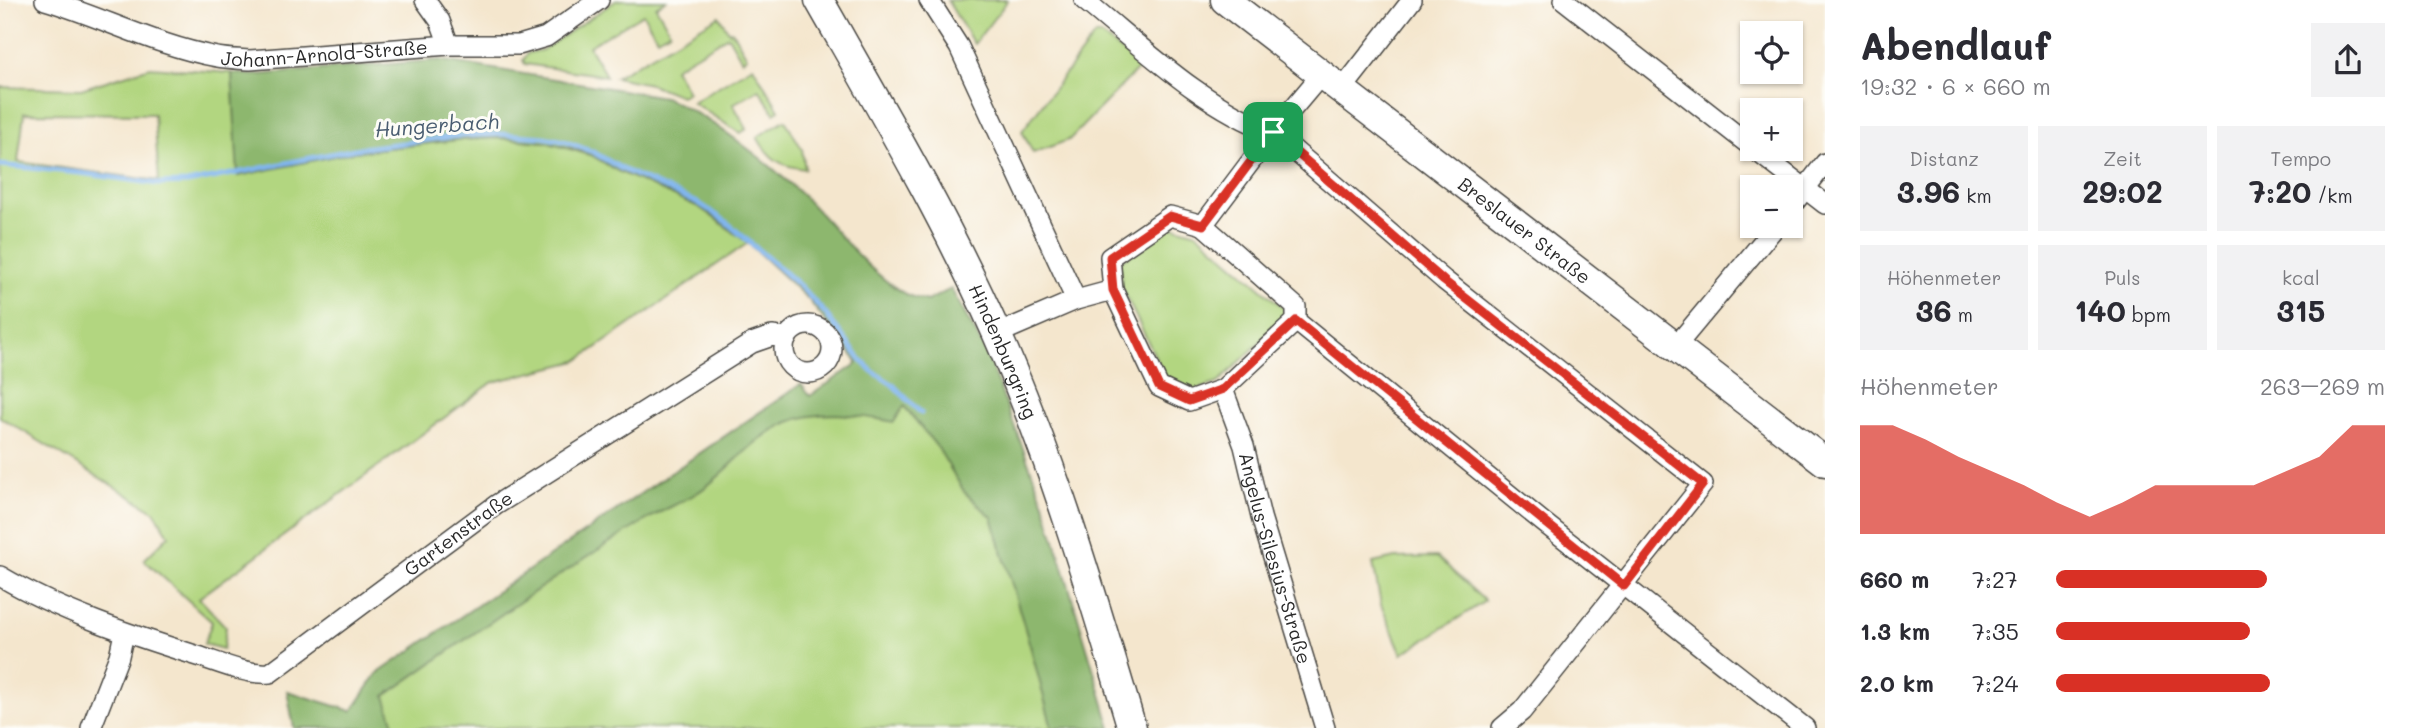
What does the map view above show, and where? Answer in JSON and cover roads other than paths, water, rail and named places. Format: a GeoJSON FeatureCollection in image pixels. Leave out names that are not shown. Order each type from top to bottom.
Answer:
{"type":"FeatureCollection","features":[{"type":"Feature","properties":{"kind":"main road","name":"Hindenburgring"},"geometry":{"type":"LineString","coordinates":[[818,0],[938,211],[997,334],[1066,510],[1132,728]]}},
{"type":"Feature","properties":{"kind":"main road","name":"Breslauer Straße"},"geometry":{"type":"LineString","coordinates":[[1225,0],[1825,462]]}},
{"type":"Feature","properties":{"kind":"street","name":"Johann-Arnold-Straße"},"geometry":{"type":"LineString","coordinates":[[44,0],[78,10],[146,37],[217,57],[250,60],[449,45],[529,43],[546,37],[599,0]]}},
{"type":"Feature","properties":{"kind":"street"},"geometry":{"type":"LineString","coordinates":[[425,0],[440,21],[449,45]]}},
{"type":"Feature","properties":{"kind":"street"},"geometry":{"type":"LineString","coordinates":[[929,0],[959,47],[1076,300]]}},
{"type":"Feature","properties":{"kind":"street"},"geometry":{"type":"LineString","coordinates":[[1084,0],[1223,107],[1273,132],[1444,281],[1703,484],[1522,711],[1502,728]]}},
{"type":"Feature","properties":{"kind":"street"},"geometry":{"type":"LineString","coordinates":[[1564,0],[1740,138]]}},
{"type":"Feature","properties":{"kind":"street"},"geometry":{"type":"LineString","coordinates":[[1203,225],[1273,132],[1331,83],[1405,2]]}},
{"type":"Feature","properties":{"kind":"street"},"geometry":{"type":"LineString","coordinates":[[1770,161],[1825,204]]}},
{"type":"Feature","properties":{"kind":"street"},"geometry":{"type":"LineString","coordinates":[[1803,193],[1825,163]]}},
{"type":"Feature","properties":{"kind":"street"},"geometry":{"type":"LineString","coordinates":[[1170,216],[1203,225],[1296,307],[1296,321],[1223,389],[1189,401],[1159,387],[1113,290],[1110,257],[1170,216]]}},
{"type":"Feature","properties":{"kind":"street"},"geometry":{"type":"LineString","coordinates":[[1676,346],[1766,238]]}},
{"type":"Feature","properties":{"kind":"street"},"geometry":{"type":"LineString","coordinates":[[997,334],[1076,300],[1113,290]]}},
{"type":"Feature","properties":{"kind":"street"},"geometry":{"type":"LineString","coordinates":[[1296,321],[1533,515],[1805,728]]}},
{"type":"Feature","properties":{"kind":"street","name":"Gartenstraße"},"geometry":{"type":"LineString","coordinates":[[0,576],[124,633],[239,668],[264,674],[275,671],[288,658],[496,505],[752,343],[772,336],[787,338]]}},
{"type":"Feature","properties":{"kind":"street","name":"Angelus-Silesius-Straße"},"geometry":{"type":"LineString","coordinates":[[1223,389],[1244,446],[1261,517],[1325,728]]}},
{"type":"Feature","properties":{"kind":"street"},"geometry":{"type":"LineString","coordinates":[[91,728],[124,633]]}},
{"type":"Feature","properties":{"kind":"waterway","name":"Hungerbach"},"geometry":{"type":"LineString","coordinates":[[0,165],[159,184],[187,183],[355,149],[458,136],[500,134],[543,137],[564,141],[593,152],[622,169],[700,204],[724,220],[801,287],[826,314]]}},
{"type":"Feature","properties":{"kind":"waterway","name":"Hungerbach"},"geometry":{"type":"LineString","coordinates":[[828,317],[860,359],[892,384],[921,413]]}}]}
